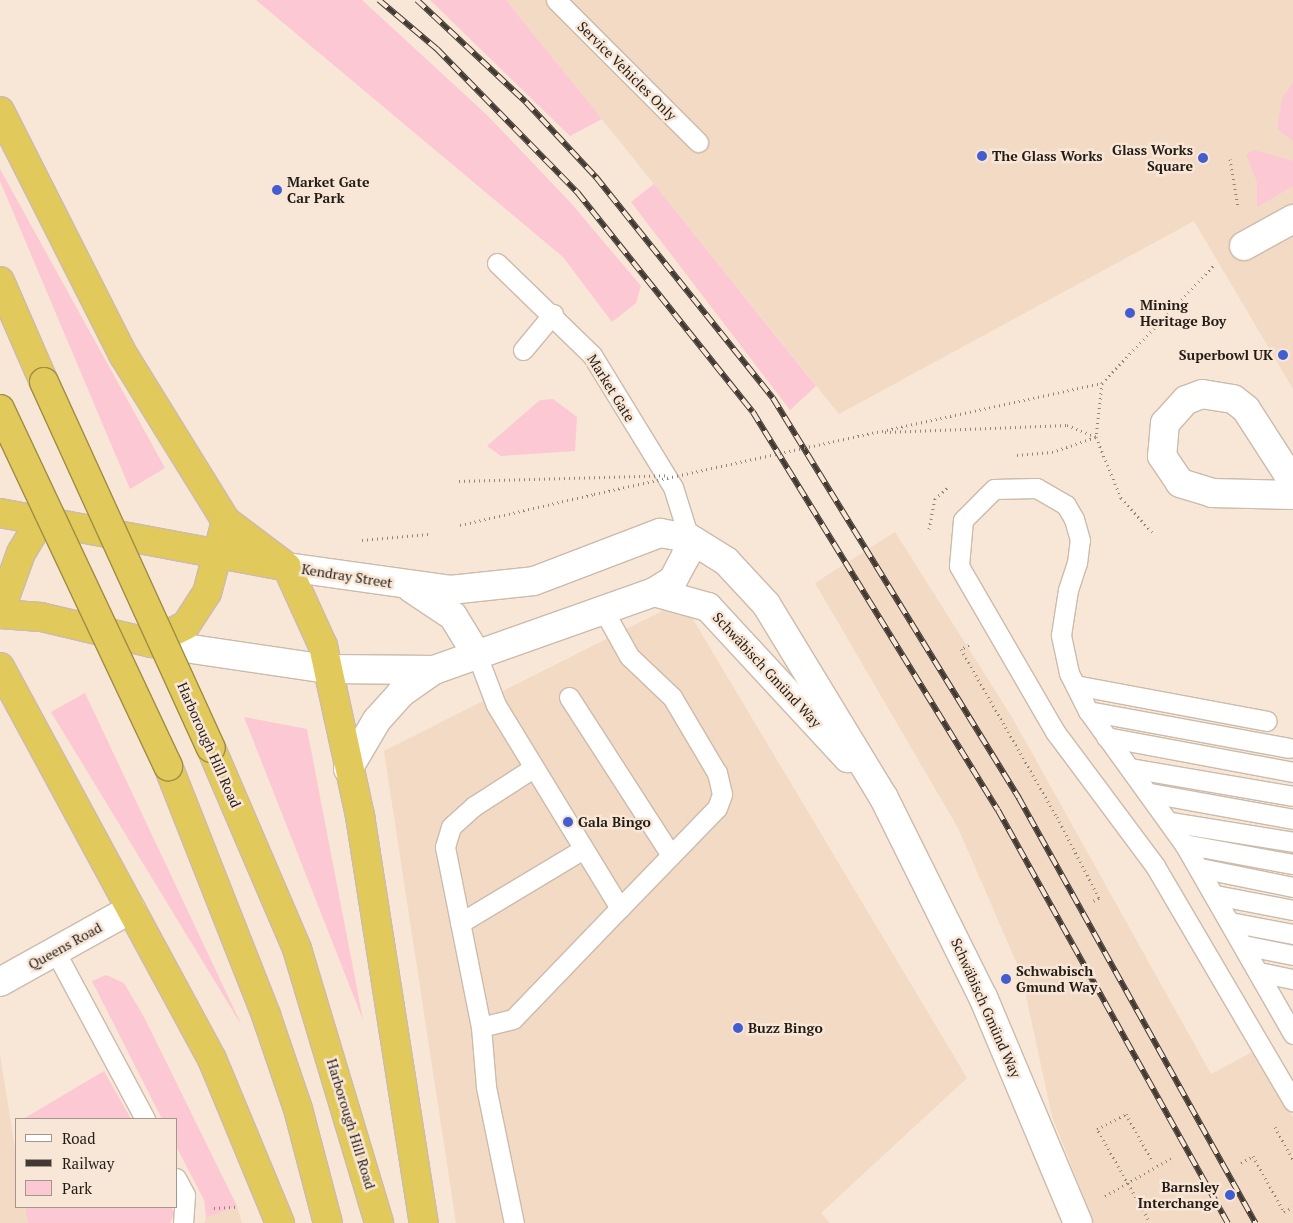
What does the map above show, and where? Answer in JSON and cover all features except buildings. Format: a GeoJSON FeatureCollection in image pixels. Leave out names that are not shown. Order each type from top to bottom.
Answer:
{"type":"FeatureCollection","features":[{"type":"Feature","properties":{"kind":"highway"},"geometry":{"type":"LineString","coordinates":[[0,111],[124,356],[226,521],[287,567],[302,595],[327,669],[360,816],[424,1223]]}},
{"type":"Feature","properties":{"kind":"highway","name":"Harborough Hill Road"},"geometry":{"type":"LineString","coordinates":[[0,281],[211,748],[297,949],[379,1223]]}},
{"type":"Feature","properties":{"kind":"highway"},"geometry":{"type":"LineString","coordinates":[[0,409],[168,766],[266,1015],[298,1109],[328,1223]]}},
{"type":"Feature","properties":{"kind":"highway","name":"Kendray Street"},"geometry":{"type":"LineString","coordinates":[[0,513],[39,523],[287,567]]}},
{"type":"Feature","properties":{"kind":"highway"},"geometry":{"type":"LineString","coordinates":[[39,523],[21,553],[0,612],[41,618],[151,643],[186,626],[207,593],[226,521]]}},
{"type":"Feature","properties":{"kind":"highway"},"geometry":{"type":"LineString","coordinates":[[0,667],[212,1059],[277,1214]]}},
{"type":"Feature","properties":{"kind":"street"},"geometry":{"type":"LineString","coordinates":[[1244,246],[1293,219]]}},
{"type":"Feature","properties":{"kind":"street"},"geometry":{"type":"LineString","coordinates":[[1293,482],[1246,409],[1233,399],[1202,394],[1186,400],[1165,423],[1162,456],[1180,483],[1212,493],[1293,495]]}},
{"type":"Feature","properties":{"kind":"street","name":"Kendray Street"},"geometry":{"type":"LineString","coordinates":[[287,567],[408,586],[450,590],[534,581],[660,532],[689,538]]}},
{"type":"Feature","properties":{"kind":"street"},"geometry":{"type":"LineString","coordinates":[[348,769],[377,720],[401,694],[434,670],[604,613],[654,592],[673,580],[686,556],[689,538]]}},
{"type":"Feature","properties":{"kind":"street","name":"Schwäbisch Gmünd Way"},"geometry":{"type":"LineString","coordinates":[[689,538],[726,561],[766,604],[884,798],[984,997],[1076,1218]]}},
{"type":"Feature","properties":{"kind":"street"},"geometry":{"type":"LineString","coordinates":[[408,586],[453,616],[477,655]]}},
{"type":"Feature","properties":{"kind":"street","name":"Schwäbisch Gmünd Way"},"geometry":{"type":"LineString","coordinates":[[654,592],[708,607],[727,623],[884,798]]}},
{"type":"Feature","properties":{"kind":"street"},"geometry":{"type":"LineString","coordinates":[[151,643],[327,669],[434,670]]}},
{"type":"Feature","properties":{"kind":"street","name":"Queens Road"},"geometry":{"type":"LineString","coordinates":[[0,982],[131,909]]}},
{"type":"Feature","properties":{"kind":"lane","name":"Service Vehicles Only"},"geometry":{"type":"LineString","coordinates":[[556,0],[698,142]]}},
{"type":"Feature","properties":{"kind":"lane","name":"Market Gate"},"geometry":{"type":"LineString","coordinates":[[497,263],[553,314],[602,370],[673,487],[689,538]]}},
{"type":"Feature","properties":{"kind":"lane"},"geometry":{"type":"LineString","coordinates":[[523,350],[553,314]]}},
{"type":"Feature","properties":{"kind":"lane"},"geometry":{"type":"LineString","coordinates":[[1293,1033],[1284,1002],[1259,972],[1200,868],[1170,822],[1088,711],[1075,685],[1061,635],[1078,556],[1074,519],[1066,505],[1036,488],[994,490],[963,520],[959,566],[1056,733],[1155,866],[1293,1101]]}},
{"type":"Feature","properties":{"kind":"lane"},"geometry":{"type":"LineString","coordinates":[[481,1027],[513,1019],[670,854],[717,808],[722,794],[717,773],[672,697],[629,656],[604,613]]}},
{"type":"Feature","properties":{"kind":"lane"},"geometry":{"type":"LineString","coordinates":[[477,655],[496,705],[620,908]]}},
{"type":"Feature","properties":{"kind":"lane"},"geometry":{"type":"LineString","coordinates":[[1075,685],[1267,721]]}},
{"type":"Feature","properties":{"kind":"lane"},"geometry":{"type":"LineString","coordinates":[[569,697],[670,854]]}},
{"type":"Feature","properties":{"kind":"lane"},"geometry":{"type":"LineString","coordinates":[[1088,711],[1289,748]]}},
{"type":"Feature","properties":{"kind":"lane"},"geometry":{"type":"LineString","coordinates":[[1106,737],[1293,772]]}},
{"type":"Feature","properties":{"kind":"lane"},"geometry":{"type":"LineString","coordinates":[[514,1223],[486,1087],[481,1027],[445,847],[451,827],[474,806],[533,768]]}},
{"type":"Feature","properties":{"kind":"lane"},"geometry":{"type":"LineString","coordinates":[[1130,768],[1293,796]]}},
{"type":"Feature","properties":{"kind":"lane"},"geometry":{"type":"LineString","coordinates":[[1150,794],[1293,819]]}},
{"type":"Feature","properties":{"kind":"lane"},"geometry":{"type":"LineString","coordinates":[[1170,822],[1293,842]]}},
{"type":"Feature","properties":{"kind":"lane"},"geometry":{"type":"LineString","coordinates":[[1184,844],[1293,864]]}},
{"type":"Feature","properties":{"kind":"lane"},"geometry":{"type":"LineString","coordinates":[[460,922],[584,849]]}},
{"type":"Feature","properties":{"kind":"lane"},"geometry":{"type":"LineString","coordinates":[[1200,868],[1293,887]]}},
{"type":"Feature","properties":{"kind":"lane"},"geometry":{"type":"LineString","coordinates":[[1215,895],[1293,910]]}},
{"type":"Feature","properties":{"kind":"lane"},"geometry":{"type":"LineString","coordinates":[[1230,922],[1293,934]]}},
{"type":"Feature","properties":{"kind":"lane"},"geometry":{"type":"LineString","coordinates":[[1243,944],[1293,955]]}},
{"type":"Feature","properties":{"kind":"lane"},"geometry":{"type":"LineString","coordinates":[[55,951],[144,1118]]}},
{"type":"Feature","properties":{"kind":"lane"},"geometry":{"type":"LineString","coordinates":[[1259,972],[1293,979]]}},
{"type":"Feature","properties":{"kind":"lane"},"geometry":{"type":"LineString","coordinates":[[178,1186],[185,1216]]}},
{"type":"Feature","properties":{"kind":"path"},"geometry":{"type":"LineString","coordinates":[[1230,159],[1238,207]]}},
{"type":"Feature","properties":{"kind":"path"},"geometry":{"type":"LineString","coordinates":[[460,525],[677,474],[877,432],[965,410],[1102,383],[1218,261],[1244,246]]}},
{"type":"Feature","properties":{"kind":"path"},"geometry":{"type":"LineString","coordinates":[[1102,383],[1096,437],[1121,498],[1152,532]]}},
{"type":"Feature","properties":{"kind":"path"},"geometry":{"type":"LineString","coordinates":[[877,432],[1067,425],[1096,437]]}},
{"type":"Feature","properties":{"kind":"path"},"geometry":{"type":"LineString","coordinates":[[460,480],[677,474]]}},
{"type":"Feature","properties":{"kind":"path"},"geometry":{"type":"LineString","coordinates":[[1148,1218],[1097,1130],[1126,1114],[1153,1162]]}},
{"type":"Feature","properties":{"kind":"path"},"geometry":{"type":"LineString","coordinates":[[1272,1122],[1293,1159]]}},
{"type":"Feature","properties":{"kind":"path"},"geometry":{"type":"LineString","coordinates":[[1241,1163],[1253,1156],[1284,1212],[1293,1207]]}},
{"type":"Feature","properties":{"kind":"path"},"geometry":{"type":"LineString","coordinates":[[1076,1218],[1127,1183],[1172,1157]]}},
{"type":"Feature","properties":{"kind":"path"},"geometry":{"type":"LineString","coordinates":[[185,1216],[277,1214]]}},
{"type":"Feature","properties":{"kind":"shaded area"},"geometry":{"type":"Polygon","coordinates":[[[506,0],[1293,0],[1293,389],[1194,221],[839,414],[506,0]]]}},
{"type":"Feature","properties":{"kind":"shaded area","name":"Barnsley Interchange"},"geometry":{"type":"Polygon","coordinates":[[[895,532],[1013,719],[1211,1074],[1256,1050],[1293,1117],[1293,1223],[1094,1223],[1052,1116],[1021,973],[958,828],[815,583],[895,532]]]}},
{"type":"Feature","properties":{"kind":"shaded area"},"geometry":{"type":"Polygon","coordinates":[[[682,601],[967,1078],[821,1213],[830,1223],[456,1223],[384,751],[682,601]]]}},
{"type":"Feature","properties":{"kind":"shaded area"},"geometry":{"type":"Polygon","coordinates":[[[0,1055],[15,1148],[15,1208],[25,1208],[28,1223],[0,1223],[0,1055]]]}},
{"type":"Feature","properties":{"kind":"shaded area"},"geometry":{"type":"Polygon","coordinates":[[[237,1206],[242,1223],[204,1223],[206,1218],[237,1206]]]}},
{"type":"Feature","properties":{"kind":"green space"},"geometry":{"type":"Polygon","coordinates":[[[256,0],[362,0],[488,116],[570,202],[641,286],[636,303],[612,322],[563,257],[256,0]]]}},
{"type":"Feature","properties":{"kind":"green space"},"geometry":{"type":"Polygon","coordinates":[[[430,0],[506,0],[602,119],[570,136],[430,0]]]}},
{"type":"Feature","properties":{"kind":"green space"},"geometry":{"type":"Polygon","coordinates":[[[1293,82],[1293,141],[1277,129],[1282,99],[1293,82]]]}},
{"type":"Feature","properties":{"kind":"green space"},"geometry":{"type":"Polygon","coordinates":[[[1254,150],[1293,161],[1293,186],[1257,207],[1257,182],[1246,154],[1254,150]]]}},
{"type":"Feature","properties":{"kind":"green space"},"geometry":{"type":"Polygon","coordinates":[[[0,169],[165,468],[130,489],[0,181],[0,169]]]}},
{"type":"Feature","properties":{"kind":"green space"},"geometry":{"type":"Polygon","coordinates":[[[654,184],[816,386],[790,410],[631,202],[654,184]]]}},
{"type":"Feature","properties":{"kind":"green space"},"geometry":{"type":"Polygon","coordinates":[[[553,399],[577,417],[575,451],[501,456],[487,446],[540,400],[553,399]]]}},
{"type":"Feature","properties":{"kind":"green space"},"geometry":{"type":"Polygon","coordinates":[[[85,693],[242,1026],[51,712],[85,693]]]}},
{"type":"Feature","properties":{"kind":"green space"},"geometry":{"type":"Polygon","coordinates":[[[244,717],[307,729],[363,1020],[244,717]]]}},
{"type":"Feature","properties":{"kind":"green space"},"geometry":{"type":"Polygon","coordinates":[[[106,975],[124,983],[144,1017],[237,1206],[206,1218],[204,1200],[178,1150],[178,1118],[161,1118],[92,981],[106,975]]]}},
{"type":"Feature","properties":{"kind":"green space"},"geometry":{"type":"Polygon","coordinates":[[[104,1071],[130,1118],[25,1118],[104,1071]]]}},
{"type":"Feature","properties":{"kind":"green space"},"geometry":{"type":"Polygon","coordinates":[[[25,1208],[172,1208],[174,1214],[170,1223],[28,1223],[25,1208]]]}},
{"type":"Feature","properties":{"kind":"railway"},"geometry":{"type":"LineString","coordinates":[[379,0],[437,49],[578,193],[753,412],[998,810],[1228,1223]]}},
{"type":"Feature","properties":{"kind":"railway"},"geometry":{"type":"LineString","coordinates":[[417,0],[526,102],[596,177],[773,398],[1019,798],[1256,1223]]}},
{"type":"Feature","properties":{"kind":"place","name":"The Glass Works"},"geometry":{"type":"Point","coordinates":[982,156]}},
{"type":"Feature","properties":{"kind":"place","name":"Glass Works Square"},"geometry":{"type":"Point","coordinates":[1203,158]}},
{"type":"Feature","properties":{"kind":"place","name":"Market Gate Car Park"},"geometry":{"type":"Point","coordinates":[277,190]}},
{"type":"Feature","properties":{"kind":"place","name":"Mining Heritage Boy"},"geometry":{"type":"Point","coordinates":[1130,313]}},
{"type":"Feature","properties":{"kind":"place","name":"Superbowl UK"},"geometry":{"type":"Point","coordinates":[1283,355]}},
{"type":"Feature","properties":{"kind":"place","name":"Gala Bingo"},"geometry":{"type":"Point","coordinates":[568,822]}},
{"type":"Feature","properties":{"kind":"place","name":"Schwabisch Gmund Way"},"geometry":{"type":"Point","coordinates":[1006,979]}},
{"type":"Feature","properties":{"kind":"place","name":"Buzz Bingo"},"geometry":{"type":"Point","coordinates":[738,1028]}},
{"type":"Feature","properties":{"kind":"place","name":"Barnsley Interchange"},"geometry":{"type":"Point","coordinates":[1230,1195]}}]}
